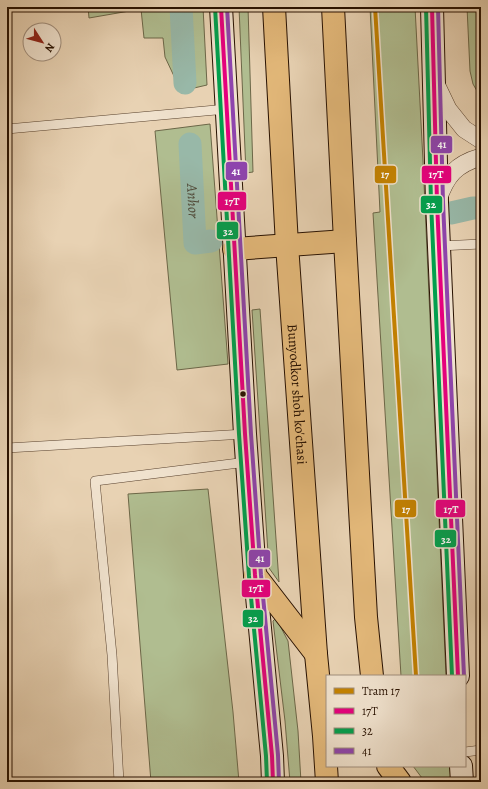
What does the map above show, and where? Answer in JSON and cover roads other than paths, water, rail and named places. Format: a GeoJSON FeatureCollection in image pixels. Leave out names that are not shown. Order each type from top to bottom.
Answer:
{"type":"FeatureCollection","features":[{"type":"Feature","properties":{"kind":"main road","name":"Bunyodkor shoh ko'chasi"},"geometry":{"type":"LineString","coordinates":[[274,7],[287,245],[316,654],[326,767]]}},
{"type":"Feature","properties":{"kind":"main road"},"geometry":{"type":"LineString","coordinates":[[333,7],[366,609],[372,675]]}},
{"type":"Feature","properties":{"kind":"main road"},"geometry":{"type":"LineString","coordinates":[[234,249],[345,241]]}},
{"type":"Feature","properties":{"kind":"main road"},"geometry":{"type":"LineString","coordinates":[[255,575],[316,654]]}},
{"type":"Feature","properties":{"kind":"main road"},"geometry":{"type":"LineString","coordinates":[[320,782],[324,736]]}},
{"type":"Feature","properties":{"kind":"main road","name":"Bunyodkor shoh ko'chasi"},"geometry":{"type":"LineString","coordinates":[[326,767],[327,782]]}},
{"type":"Feature","properties":{"kind":"main road"},"geometry":{"type":"LineString","coordinates":[[380,767],[381,782]]}},
{"type":"Feature","properties":{"kind":"main road"},"geometry":{"type":"LineString","coordinates":[[389,767],[400,782]]}},
{"type":"Feature","properties":{"kind":"street"},"geometry":{"type":"LineString","coordinates":[[221,7],[244,434],[273,782]]}},
{"type":"Feature","properties":{"kind":"street"},"geometry":{"type":"LineString","coordinates":[[432,7],[437,202],[458,675]]}},
{"type":"Feature","properties":{"kind":"street"},"geometry":{"type":"LineString","coordinates":[[434,80],[448,109],[464,129],[481,140]]}},
{"type":"Feature","properties":{"kind":"street"},"geometry":{"type":"LineString","coordinates":[[437,202],[442,186],[452,172],[462,164],[481,157]]}},
{"type":"Feature","properties":{"kind":"street"},"geometry":{"type":"LineString","coordinates":[[461,767],[462,782]]}},
{"type":"Feature","properties":{"kind":"lane"},"geometry":{"type":"LineString","coordinates":[[7,129],[227,109]]}},
{"type":"Feature","properties":{"kind":"lane"},"geometry":{"type":"LineString","coordinates":[[439,246],[481,244]]}},
{"type":"Feature","properties":{"kind":"lane"},"geometry":{"type":"LineString","coordinates":[[7,448],[244,434]]}},
{"type":"Feature","properties":{"kind":"lane"},"geometry":{"type":"LineString","coordinates":[[119,782],[112,655],[95,481],[247,462]]}},
{"type":"Feature","properties":{"kind":"lane"},"geometry":{"type":"LineString","coordinates":[[466,752],[481,750]]}},
{"type":"Feature","properties":{"kind":"waterway","name":"Anhor"},"geometry":{"type":"LineString","coordinates":[[181,7],[185,83]]}},
{"type":"Feature","properties":{"kind":"waterway","name":"Anhor"},"geometry":{"type":"LineString","coordinates":[[190,144],[195,243],[211,241]]}},
{"type":"Feature","properties":{"kind":"waterway","name":"Anhor"},"geometry":{"type":"LineString","coordinates":[[451,213],[473,208],[481,208]]}},
{"type":"Feature","properties":{"kind":"tram line","name":"17"},"geometry":{"type":"LineString","coordinates":[[375,7],[416,675]]}}]}
